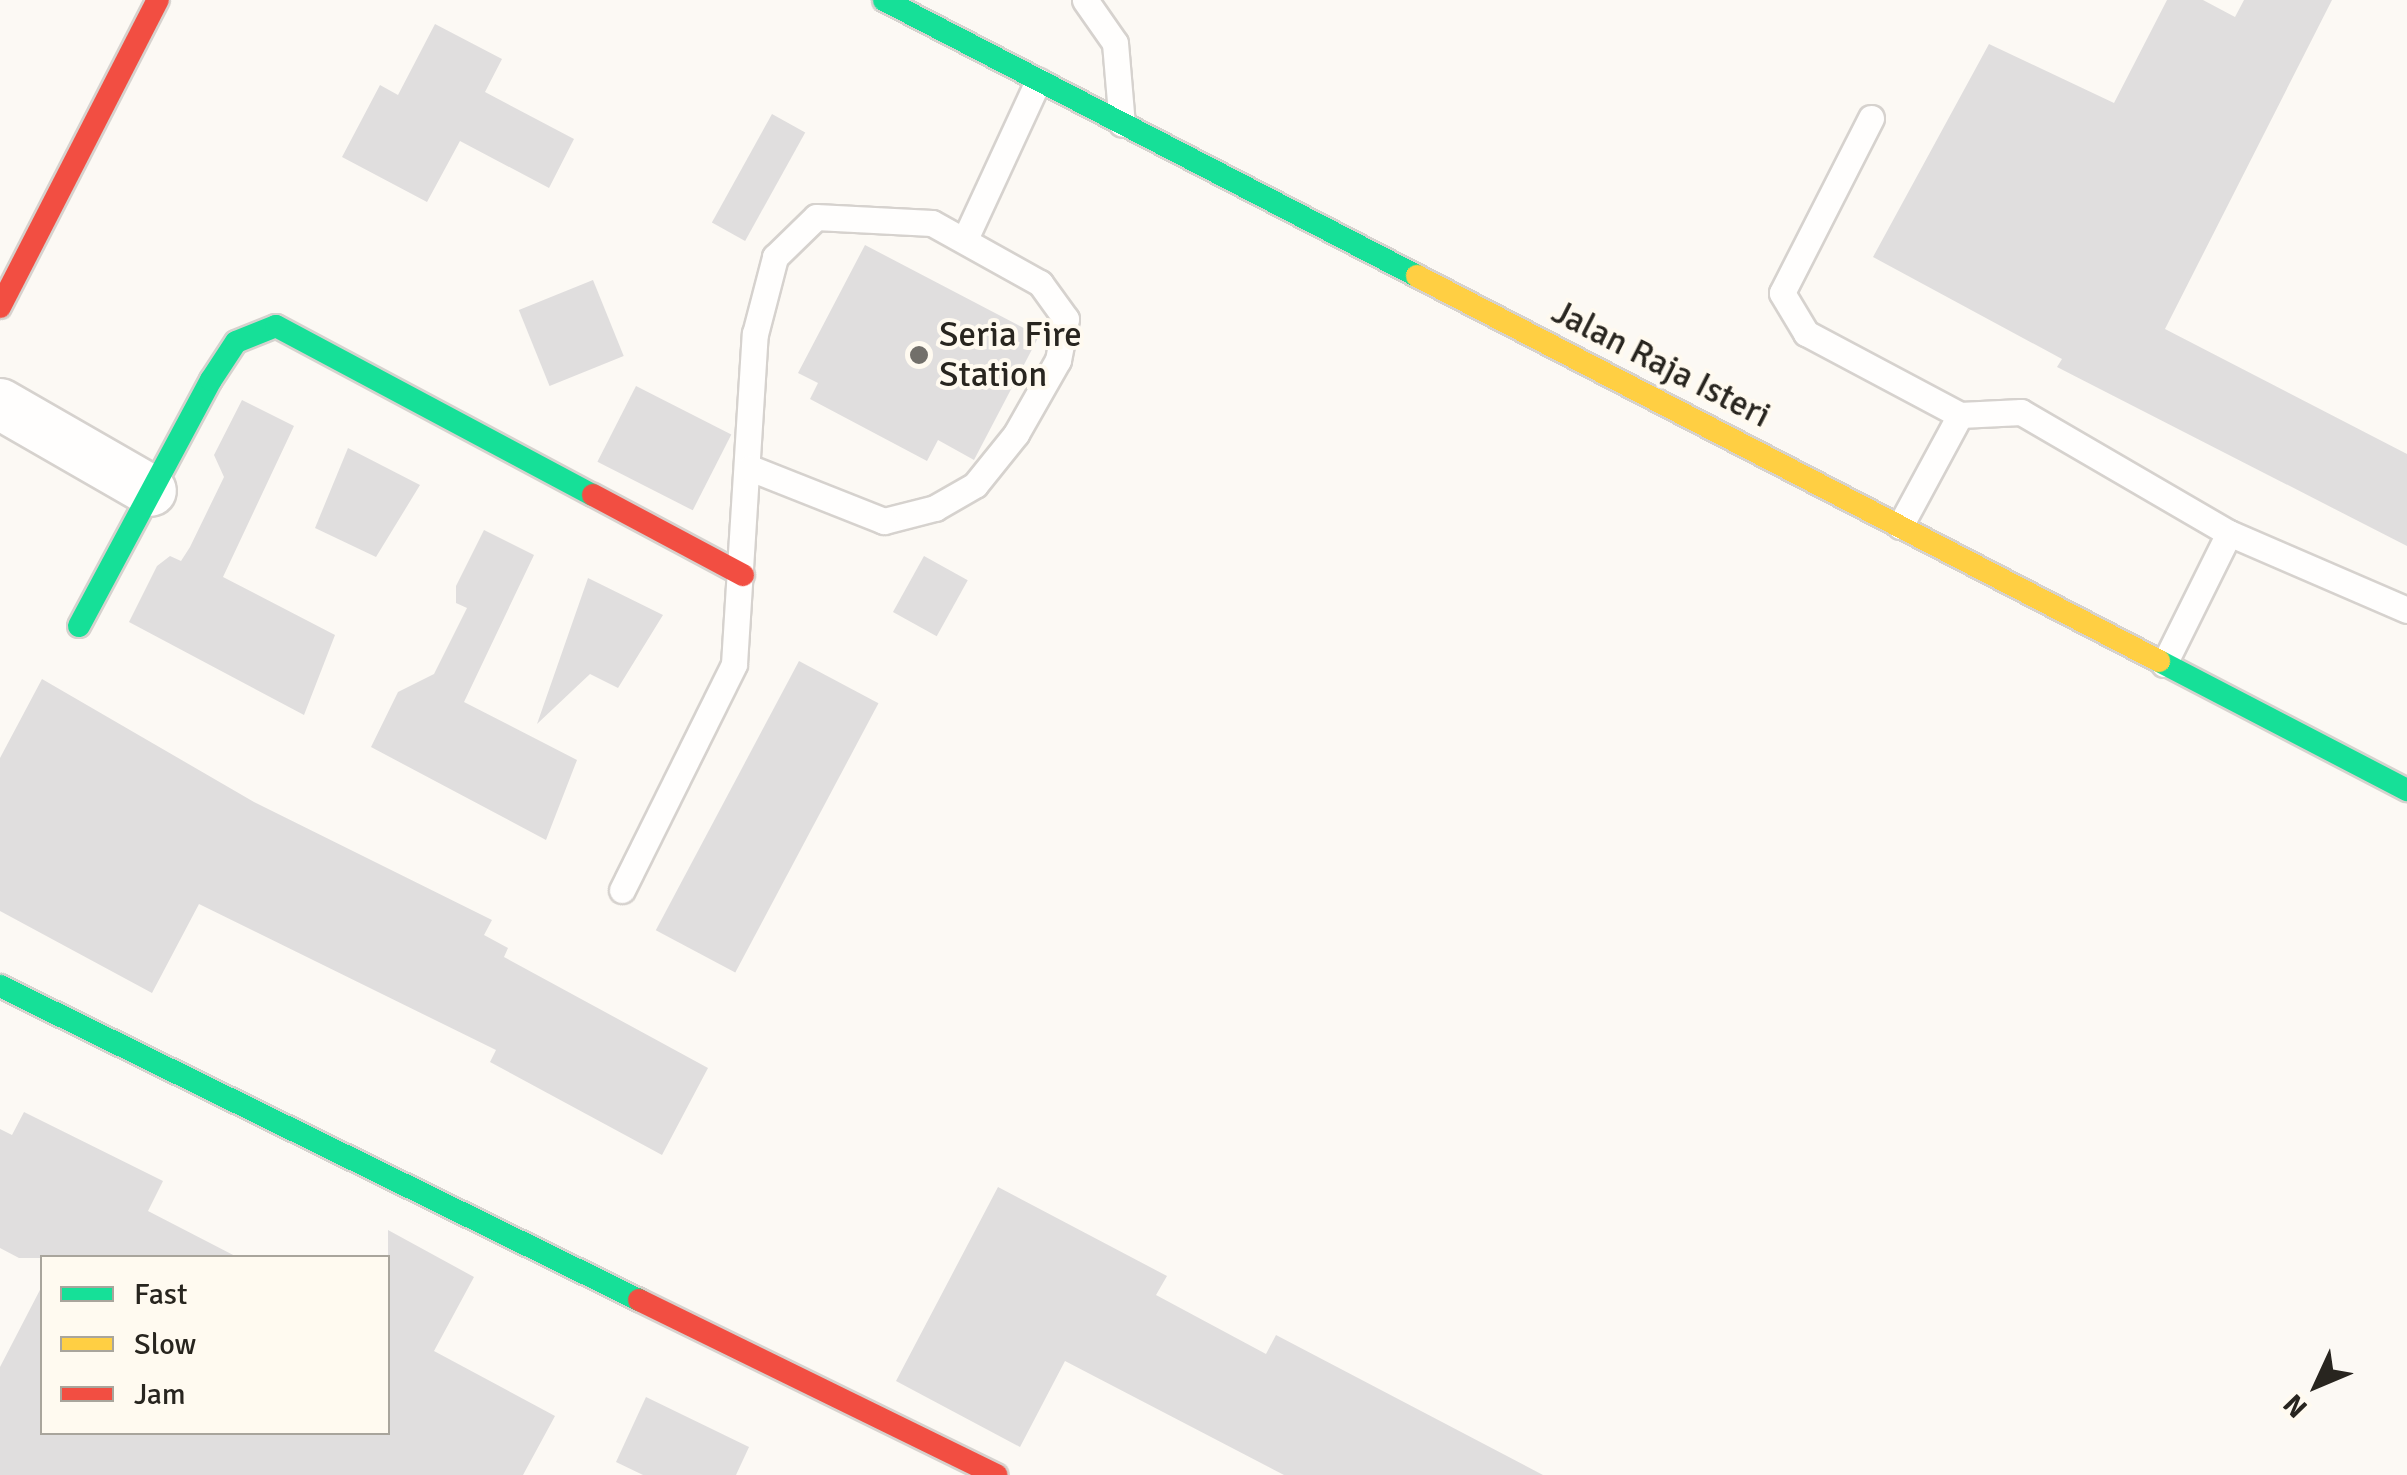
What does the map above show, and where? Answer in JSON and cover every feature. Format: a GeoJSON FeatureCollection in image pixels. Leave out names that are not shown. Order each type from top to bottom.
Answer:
{"type":"FeatureCollection","features":[{"type":"Feature","properties":{"kind":"street"},"geometry":{"type":"LineString","coordinates":[[0,306],[158,0]]}},
{"type":"Feature","properties":{"kind":"street","name":"Jalan Raja Isteri"},"geometry":{"type":"LineString","coordinates":[[884,0],[2407,790]]}},
{"type":"Feature","properties":{"kind":"street"},"geometry":{"type":"LineString","coordinates":[[79,626],[236,342],[276,326],[743,574]]}},
{"type":"Feature","properties":{"kind":"street"},"geometry":{"type":"LineString","coordinates":[[0,404],[151,491]]}},
{"type":"Feature","properties":{"kind":"street"},"geometry":{"type":"LineString","coordinates":[[0,986],[996,1475]]}},
{"type":"Feature","properties":{"kind":"lane"},"geometry":{"type":"LineString","coordinates":[[1085,0],[1114,43],[1122,124]]}},
{"type":"Feature","properties":{"kind":"lane"},"geometry":{"type":"LineString","coordinates":[[966,238],[1038,80]]}},
{"type":"Feature","properties":{"kind":"lane"},"geometry":{"type":"LineString","coordinates":[[1871,118],[1782,293],[1806,333],[1960,415],[2021,412],[2229,532],[2407,610]]}},
{"type":"Feature","properties":{"kind":"lane"},"geometry":{"type":"LineString","coordinates":[[622,890],[734,664],[750,468],[755,334],[775,257],[816,217],[932,223],[966,238],[1040,282],[1066,318],[1058,360],[975,485],[884,521],[750,468]]}},
{"type":"Feature","properties":{"kind":"lane"},"geometry":{"type":"LineString","coordinates":[[1900,526],[1960,415]]}},
{"type":"Feature","properties":{"kind":"lane"},"geometry":{"type":"LineString","coordinates":[[2164,664],[2229,532]]}},
{"type":"Feature","properties":{"kind":"building"},"geometry":{"type":"Polygon","coordinates":[[[2167,0],[2203,0],[2235,17],[2244,0],[2332,0],[2165,329],[2407,454],[2407,546],[2057,367],[2062,359],[1873,257],[1989,44],[2114,103],[2167,0]]]}},
{"type":"Feature","properties":{"kind":"building"},"geometry":{"type":"Polygon","coordinates":[[[435,24],[502,59],[485,92],[574,139],[549,188],[460,141],[427,202],[342,157],[380,85],[398,95],[435,24]]]}},
{"type":"Feature","properties":{"kind":"building"},"geometry":{"type":"Polygon","coordinates":[[[772,114],[805,132],[745,241],[712,222],[772,114]]]}},
{"type":"Feature","properties":{"kind":"building","name":"Seria Fire Station"},"geometry":{"type":"Polygon","coordinates":[[[865,245],[1039,336],[974,460],[938,440],[927,461],[810,399],[818,383],[798,373],[865,245]]]}},
{"type":"Feature","properties":{"kind":"building"},"geometry":{"type":"Polygon","coordinates":[[[593,280],[624,356],[550,386],[519,310],[593,280]]]}},
{"type":"Feature","properties":{"kind":"building"},"geometry":{"type":"Polygon","coordinates":[[[636,386],[731,435],[693,510],[597,462],[636,386]]]}},
{"type":"Feature","properties":{"kind":"building"},"geometry":{"type":"Polygon","coordinates":[[[242,400],[294,426],[223,577],[335,635],[304,715],[129,622],[157,566],[170,556],[181,561],[190,547],[224,477],[214,455],[242,400]]]}},
{"type":"Feature","properties":{"kind":"building"},"geometry":{"type":"Polygon","coordinates":[[[348,448],[420,485],[376,557],[315,528],[348,448]]]}},
{"type":"Feature","properties":{"kind":"building"},"geometry":{"type":"Polygon","coordinates":[[[484,530],[534,555],[464,702],[577,760],[546,840],[371,747],[398,692],[434,674],[467,608],[456,603],[456,586],[484,530]]]}},
{"type":"Feature","properties":{"kind":"building"},"geometry":{"type":"Polygon","coordinates":[[[924,556],[968,580],[937,636],[893,612],[924,556]]]}},
{"type":"Feature","properties":{"kind":"building"},"geometry":{"type":"Polygon","coordinates":[[[588,578],[663,615],[618,688],[590,674],[537,724],[588,578]]]}},
{"type":"Feature","properties":{"kind":"building"},"geometry":{"type":"Polygon","coordinates":[[[799,661],[878,703],[735,973],[656,930],[799,661]]]}},
{"type":"Feature","properties":{"kind":"building"},"geometry":{"type":"Polygon","coordinates":[[[42,679],[254,802],[492,920],[484,935],[508,948],[504,957],[708,1068],[662,1155],[490,1062],[496,1050],[199,904],[152,993],[0,911],[0,758],[42,679]]]}},
{"type":"Feature","properties":{"kind":"building"},"geometry":{"type":"Polygon","coordinates":[[[24,1112],[163,1181],[148,1211],[233,1255],[19,1258],[0,1248],[0,1129],[12,1135],[24,1112]]]}},
{"type":"Feature","properties":{"kind":"building"},"geometry":{"type":"Polygon","coordinates":[[[998,1187],[1167,1276],[1156,1295],[1266,1354],[1276,1335],[1543,1475],[1284,1475],[1065,1361],[1020,1447],[896,1381],[998,1187]]]}},
{"type":"Feature","properties":{"kind":"building"},"geometry":{"type":"Polygon","coordinates":[[[388,1230],[474,1277],[434,1351],[555,1416],[523,1475],[0,1475],[0,1367],[40,1290],[40,1435],[390,1435],[388,1230]]]}},
{"type":"Feature","properties":{"kind":"building"},"geometry":{"type":"Polygon","coordinates":[[[646,1397],[749,1447],[736,1475],[643,1475],[616,1462],[646,1397]]]}},
{"type":"Feature","properties":{"kind":"traffic: fast"},"geometry":{"type":"LineString","coordinates":[[884,0],[1417,276]]}},
{"type":"Feature","properties":{"kind":"traffic: fast"},"geometry":{"type":"LineString","coordinates":[[79,626],[211,380],[236,342],[276,326],[593,495]]}},
{"type":"Feature","properties":{"kind":"traffic: fast"},"geometry":{"type":"LineString","coordinates":[[2159,661],[2407,790]]}},
{"type":"Feature","properties":{"kind":"traffic: fast"},"geometry":{"type":"LineString","coordinates":[[0,986],[639,1300]]}},
{"type":"Feature","properties":{"kind":"traffic: slow"},"geometry":{"type":"LineString","coordinates":[[1417,276],[2159,661]]}},
{"type":"Feature","properties":{"kind":"traffic: jam"},"geometry":{"type":"LineString","coordinates":[[0,307],[158,0]]}},
{"type":"Feature","properties":{"kind":"traffic: jam"},"geometry":{"type":"LineString","coordinates":[[593,495],[743,575]]}},
{"type":"Feature","properties":{"kind":"traffic: jam"},"geometry":{"type":"LineString","coordinates":[[639,1300],[996,1475]]}},
{"type":"Feature","properties":{"kind":"place","name":"Seria Fire Station"},"geometry":{"type":"Point","coordinates":[919,355]}}]}
